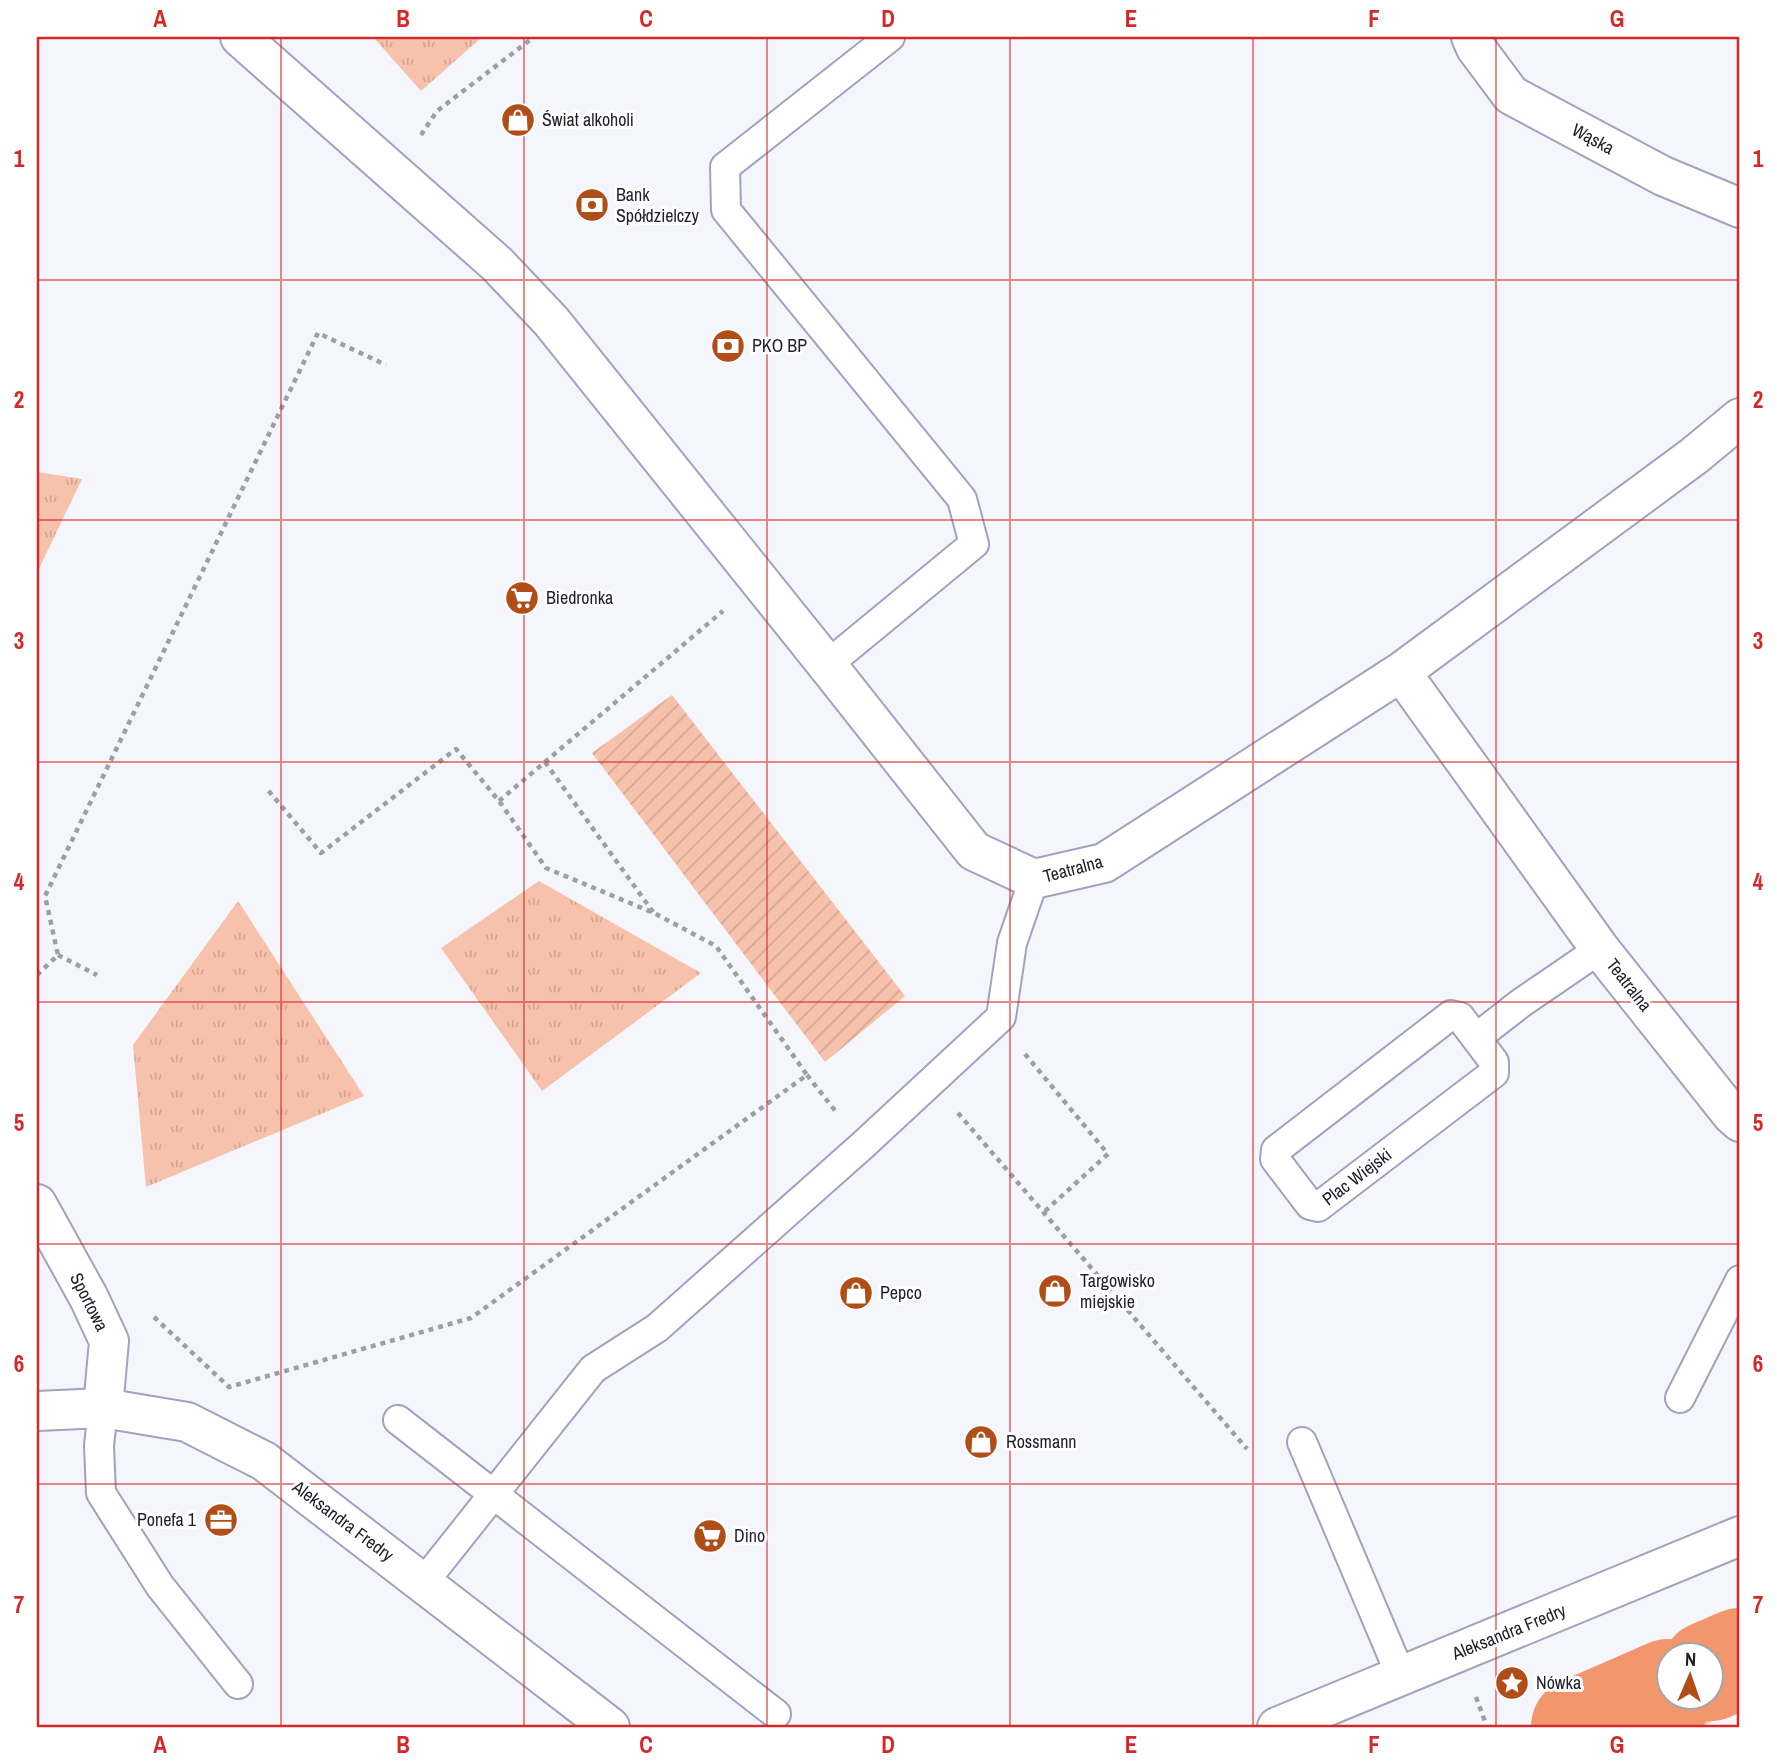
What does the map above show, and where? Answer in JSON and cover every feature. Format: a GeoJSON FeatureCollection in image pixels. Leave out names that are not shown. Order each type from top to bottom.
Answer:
{"type":"FeatureCollection","features":[{"type":"Feature","properties":{"kind":"street","name":"Teatralna"},"geometry":{"type":"LineString","coordinates":[[240,37],[497,264],[542,312],[974,851],[1034,879],[1104,863],[1401,672],[1694,456],[1740,418]]}},
{"type":"Feature","properties":{"kind":"street","name":"Wąska"},"geometry":{"type":"LineString","coordinates":[[1471,37],[1476,48],[1511,95],[1663,176],[1740,208]]}},
{"type":"Feature","properties":{"kind":"street","name":"Teatralna"},"geometry":{"type":"LineString","coordinates":[[1401,672],[1600,948],[1740,1122]]}},
{"type":"Feature","properties":{"kind":"street","name":"Sportowa"},"geometry":{"type":"LineString","coordinates":[[37,1204],[109,1340],[103,1408]]}},
{"type":"Feature","properties":{"kind":"street","name":"Aleksandra Fredry"},"geometry":{"type":"LineString","coordinates":[[37,1411],[103,1408],[187,1422],[264,1461],[610,1727]]}},
{"type":"Feature","properties":{"kind":"street","name":"Aleksandra Fredry"},"geometry":{"type":"LineString","coordinates":[[1277,1727],[1740,1536]]}},
{"type":"Feature","properties":{"kind":"lane"},"geometry":{"type":"LineString","coordinates":[[827,666],[974,544],[962,499],[726,210],[725,167],[890,37]]}},
{"type":"Feature","properties":{"kind":"lane"},"geometry":{"type":"LineString","coordinates":[[423,1583],[593,1368],[657,1328],[863,1145],[1001,1017],[1012,943],[1034,879]]}},
{"type":"Feature","properties":{"kind":"lane"},"geometry":{"type":"LineString","coordinates":[[1476,1038],[1600,948]]}},
{"type":"Feature","properties":{"kind":"lane","name":"Plac Wiejski"},"geometry":{"type":"LineString","coordinates":[[1451,1015],[1460,1017],[1476,1038],[1494,1062],[1494,1073],[1318,1207],[1310,1205],[1275,1159],[1276,1150],[1451,1015]]}},
{"type":"Feature","properties":{"kind":"lane"},"geometry":{"type":"LineString","coordinates":[[1680,1398],[1740,1280]]}},
{"type":"Feature","properties":{"kind":"lane"},"geometry":{"type":"LineString","coordinates":[[103,1408],[99,1446],[101,1493],[160,1586],[238,1684]]}},
{"type":"Feature","properties":{"kind":"lane"},"geometry":{"type":"LineString","coordinates":[[398,1420],[776,1714]]}},
{"type":"Feature","properties":{"kind":"lane"},"geometry":{"type":"LineString","coordinates":[[1302,1442],[1401,1676]]}},
{"type":"Feature","properties":{"kind":"path"},"geometry":{"type":"LineString","coordinates":[[437,111],[534,37]]}},
{"type":"Feature","properties":{"kind":"path"},"geometry":{"type":"LineString","coordinates":[[58,955],[45,896],[318,333],[386,365]]}},
{"type":"Feature","properties":{"kind":"path"},"geometry":{"type":"LineString","coordinates":[[499,800],[731,604]]}},
{"type":"Feature","properties":{"kind":"path"},"geometry":{"type":"LineString","coordinates":[[145,1308],[229,1387],[471,1318],[807,1075],[716,946],[654,913],[546,869],[499,800],[456,749],[321,853],[267,789]]}},
{"type":"Feature","properties":{"kind":"path"},"geometry":{"type":"LineString","coordinates":[[545,762],[654,913]]}},
{"type":"Feature","properties":{"kind":"path"},"geometry":{"type":"LineString","coordinates":[[37,892],[45,896]]}},
{"type":"Feature","properties":{"kind":"path"},"geometry":{"type":"LineString","coordinates":[[37,975],[58,955]]}},
{"type":"Feature","properties":{"kind":"path"},"geometry":{"type":"LineString","coordinates":[[58,955],[97,975]]}},
{"type":"Feature","properties":{"kind":"path"},"geometry":{"type":"LineString","coordinates":[[1018,1045],[1108,1154],[1044,1212]]}},
{"type":"Feature","properties":{"kind":"path"},"geometry":{"type":"LineString","coordinates":[[953,1106],[1247,1449]]}},
{"type":"Feature","properties":{"kind":"path"},"geometry":{"type":"LineString","coordinates":[[1474,1692],[1487,1727]]}},
{"type":"Feature","properties":{"kind":"green space"},"geometry":{"type":"Polygon","coordinates":[[[373,37],[482,37],[421,91],[373,37]]]}},
{"type":"Feature","properties":{"kind":"green space"},"geometry":{"type":"Polygon","coordinates":[[[37,472],[82,479],[37,573],[37,472]]]}},
{"type":"Feature","properties":{"kind":"green space"},"geometry":{"type":"Polygon","coordinates":[[[672,695],[905,996],[825,1062],[592,753],[672,695]]]}},
{"type":"Feature","properties":{"kind":"green space"},"geometry":{"type":"Polygon","coordinates":[[[539,881],[701,973],[542,1091],[441,948],[539,881]]]}},
{"type":"Feature","properties":{"kind":"green space"},"geometry":{"type":"Polygon","coordinates":[[[238,901],[364,1096],[146,1187],[133,1045],[238,901]]]}},
{"type":"Feature","properties":{"kind":"green space"},"geometry":{"type":"Polygon","coordinates":[[[1740,1658],[1740,1707],[1701,1727],[1581,1727],[1654,1695],[1654,1712],[1724,1712],[1724,1665],[1740,1658]]]}},
{"type":"Feature","properties":{"kind":"green space"},"geometry":{"type":"Polygon","coordinates":[[[1654,1695],[1654,1712],[1680,1712],[1687,1727],[1581,1727],[1654,1695]]]}},
{"type":"Feature","properties":{"kind":"waterway"},"geometry":{"type":"LineString","coordinates":[[1724,1665],[1740,1658]]}},
{"type":"Feature","properties":{"kind":"waterway"},"geometry":{"type":"LineString","coordinates":[[1581,1727],[1654,1695]]}},
{"type":"Feature","properties":{"kind":"place","name":"Świat alkoholi"},"geometry":{"type":"Point","coordinates":[518,120]}},
{"type":"Feature","properties":{"kind":"place","name":"Bank Spółdzielczy"},"geometry":{"type":"Point","coordinates":[592,205]}},
{"type":"Feature","properties":{"kind":"place","name":"PKO BP"},"geometry":{"type":"Point","coordinates":[728,346]}},
{"type":"Feature","properties":{"kind":"place","name":"Biedronka"},"geometry":{"type":"Point","coordinates":[522,598]}},
{"type":"Feature","properties":{"kind":"place","name":"Targowisko miejskie"},"geometry":{"type":"Point","coordinates":[1055,1291]}},
{"type":"Feature","properties":{"kind":"place","name":"Pepco"},"geometry":{"type":"Point","coordinates":[856,1293]}},
{"type":"Feature","properties":{"kind":"place","name":"Rossmann"},"geometry":{"type":"Point","coordinates":[981,1442]}},
{"type":"Feature","properties":{"kind":"place","name":"Ponefa 1"},"geometry":{"type":"Point","coordinates":[221,1520]}},
{"type":"Feature","properties":{"kind":"place","name":"Dino"},"geometry":{"type":"Point","coordinates":[710,1536]}},
{"type":"Feature","properties":{"kind":"place","name":"Nówka"},"geometry":{"type":"Point","coordinates":[1512,1683]}}]}
